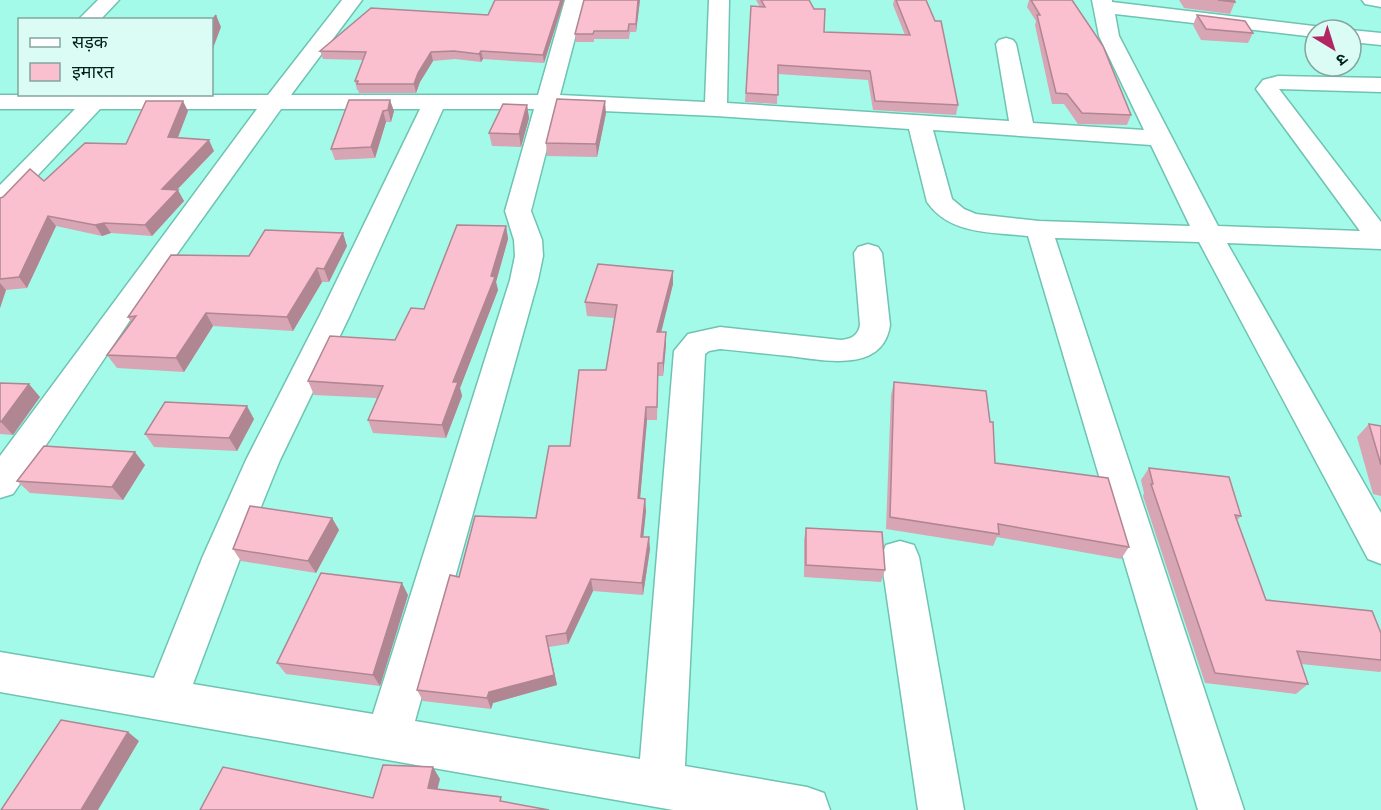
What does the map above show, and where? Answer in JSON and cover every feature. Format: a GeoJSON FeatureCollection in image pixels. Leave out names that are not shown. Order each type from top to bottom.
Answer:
{"type":"FeatureCollection","features":[{"type":"Feature","properties":{"kind":"street"},"geometry":{"type":"LineString","coordinates":[[90,18],[109,0]]}},
{"type":"Feature","properties":{"kind":"street"},"geometry":{"type":"LineString","coordinates":[[0,484],[113,320],[272,103],[352,0]]}},
{"type":"Feature","properties":{"kind":"street"},"geometry":{"type":"LineString","coordinates":[[388,738],[524,280],[529,256],[528,240],[518,211],[575,0]]}},
{"type":"Feature","properties":{"kind":"street"},"geometry":{"type":"LineString","coordinates":[[716,109],[719,0]]}},
{"type":"Feature","properties":{"kind":"street"},"geometry":{"type":"LineString","coordinates":[[1372,0],[1381,1]]}},
{"type":"Feature","properties":{"kind":"street"},"geometry":{"type":"LineString","coordinates":[[1303,29],[1103,3],[1108,36],[1208,234],[1381,548]]}},
{"type":"Feature","properties":{"kind":"street"},"geometry":{"type":"LineString","coordinates":[[1363,37],[1381,39]]}},
{"type":"Feature","properties":{"kind":"street"},"geometry":{"type":"LineString","coordinates":[[1006,44],[1022,128]]}},
{"type":"Feature","properties":{"kind":"street"},"geometry":{"type":"LineString","coordinates":[[1381,85],[1287,81],[1277,82],[1267,89],[1381,240]]}},
{"type":"Feature","properties":{"kind":"street"},"geometry":{"type":"LineString","coordinates":[[1,102],[18,87]]}},
{"type":"Feature","properties":{"kind":"street"},"geometry":{"type":"LineString","coordinates":[[1,102],[547,103],[716,109],[1161,138]]}},
{"type":"Feature","properties":{"kind":"street"},"geometry":{"type":"LineString","coordinates":[[0,200],[94,102]]}},
{"type":"Feature","properties":{"kind":"street"},"geometry":{"type":"LineString","coordinates":[[166,700],[222,556],[264,460],[434,103]]}},
{"type":"Feature","properties":{"kind":"street"},"geometry":{"type":"LineString","coordinates":[[919,122],[940,202],[944,208],[971,222],[1039,229],[1381,240]]}},
{"type":"Feature","properties":{"kind":"street"},"geometry":{"type":"LineString","coordinates":[[1039,229],[1221,810]]}},
{"type":"Feature","properties":{"kind":"street"},"geometry":{"type":"LineString","coordinates":[[661,784],[690,351],[699,342],[720,338],[841,351],[867,343],[874,332],[875,325],[868,253]]}},
{"type":"Feature","properties":{"kind":"street"},"geometry":{"type":"LineString","coordinates":[[900,557],[941,810]]}},
{"type":"Feature","properties":{"kind":"street"},"geometry":{"type":"LineString","coordinates":[[0,672],[661,784],[706,801],[807,810]]}},
{"type":"Feature","properties":{"kind":"building"},"geometry":{"type":"Polygon","coordinates":[[[495,0],[561,0],[543,55],[481,51],[479,54],[454,51],[431,52],[414,84],[357,84],[358,81],[355,81],[366,52],[320,51],[371,8],[488,15],[495,0]]]}},
{"type":"Feature","properties":{"kind":"building"},"geometry":{"type":"Polygon","coordinates":[[[584,0],[638,0],[636,24],[629,24],[628,31],[594,31],[593,34],[575,34],[584,0]]]}},
{"type":"Feature","properties":{"kind":"building"},"geometry":{"type":"Polygon","coordinates":[[[761,0],[809,0],[814,9],[825,9],[824,32],[910,35],[896,0],[926,0],[935,21],[941,21],[958,105],[875,101],[870,71],[778,65],[778,95],[746,93],[751,6],[765,7],[761,0]]]}},
{"type":"Feature","properties":{"kind":"building"},"geometry":{"type":"Polygon","coordinates":[[[1031,0],[1072,0],[1103,46],[1131,115],[1082,113],[1067,94],[1056,93],[1037,15],[1040,15],[1031,0]]]}},
{"type":"Feature","properties":{"kind":"building"},"geometry":{"type":"Polygon","coordinates":[[[1197,15],[1245,21],[1253,33],[1206,29],[1197,15]]]}},
{"type":"Feature","properties":{"kind":"building"},"geometry":{"type":"Polygon","coordinates":[[[557,99],[605,101],[596,144],[546,143],[557,99]]]}},
{"type":"Feature","properties":{"kind":"building"},"geometry":{"type":"Polygon","coordinates":[[[349,100],[390,100],[388,110],[383,111],[371,147],[331,149],[349,100]]]}},
{"type":"Feature","properties":{"kind":"building"},"geometry":{"type":"Polygon","coordinates":[[[146,101],[183,101],[168,137],[209,140],[162,189],[178,190],[145,225],[104,223],[95,225],[48,216],[19,277],[0,279],[0,198],[30,169],[44,181],[85,143],[126,144],[146,101]]]}},
{"type":"Feature","properties":{"kind":"building"},"geometry":{"type":"Polygon","coordinates":[[[503,104],[527,105],[519,134],[489,133],[503,104]]]}},
{"type":"Feature","properties":{"kind":"building"},"geometry":{"type":"Polygon","coordinates":[[[457,225],[506,226],[491,276],[495,277],[453,382],[458,382],[442,425],[368,420],[383,386],[308,381],[330,336],[395,340],[411,308],[424,309],[457,225]]]}},
{"type":"Feature","properties":{"kind":"building"},"geometry":{"type":"Polygon","coordinates":[[[265,230],[343,233],[324,269],[317,268],[287,317],[206,313],[176,358],[107,355],[136,316],[128,317],[171,255],[249,256],[265,230]]]}},
{"type":"Feature","properties":{"kind":"building"},"geometry":{"type":"Polygon","coordinates":[[[598,264],[673,271],[657,332],[666,332],[663,363],[658,363],[657,407],[646,407],[638,498],[645,499],[641,537],[649,537],[642,583],[591,579],[566,633],[546,636],[554,675],[489,692],[487,698],[417,690],[450,575],[459,577],[475,516],[536,518],[549,446],[570,446],[579,370],[606,370],[617,305],[585,302],[598,264]]]}},
{"type":"Feature","properties":{"kind":"building"},"geometry":{"type":"Polygon","coordinates":[[[894,382],[986,391],[990,422],[993,422],[995,463],[1108,478],[1129,547],[998,524],[999,534],[890,517],[894,382]]]}},
{"type":"Feature","properties":{"kind":"building"},"geometry":{"type":"Polygon","coordinates":[[[0,383],[29,384],[1,422],[0,422],[0,383]]]}},
{"type":"Feature","properties":{"kind":"building"},"geometry":{"type":"Polygon","coordinates":[[[165,402],[247,406],[229,438],[145,434],[165,402]]]}},
{"type":"Feature","properties":{"kind":"building"},"geometry":{"type":"Polygon","coordinates":[[[1369,424],[1381,426],[1381,465],[1369,424]]]}},
{"type":"Feature","properties":{"kind":"building"},"geometry":{"type":"Polygon","coordinates":[[[44,446],[135,452],[112,487],[17,481],[44,446]]]}},
{"type":"Feature","properties":{"kind":"building"},"geometry":{"type":"Polygon","coordinates":[[[1149,468],[1229,477],[1241,516],[1235,515],[1266,600],[1372,611],[1381,633],[1381,660],[1297,651],[1308,684],[1215,673],[1151,484],[1153,484],[1149,468]]]}},
{"type":"Feature","properties":{"kind":"building"},"geometry":{"type":"Polygon","coordinates":[[[250,506],[332,518],[308,561],[233,549],[250,506]]]}},
{"type":"Feature","properties":{"kind":"building"},"geometry":{"type":"Polygon","coordinates":[[[806,528],[882,532],[885,570],[806,565],[806,528]]]}},
{"type":"Feature","properties":{"kind":"building"},"geometry":{"type":"Polygon","coordinates":[[[321,573],[402,583],[373,675],[277,663],[321,573]]]}},
{"type":"Feature","properties":{"kind":"building"},"geometry":{"type":"Polygon","coordinates":[[[61,720],[128,732],[81,810],[1,810],[61,720]]]}},
{"type":"Feature","properties":{"kind":"building"},"geometry":{"type":"Polygon","coordinates":[[[383,765],[433,767],[428,788],[501,797],[500,801],[549,810],[200,810],[223,767],[373,798],[383,765]]]}}]}
